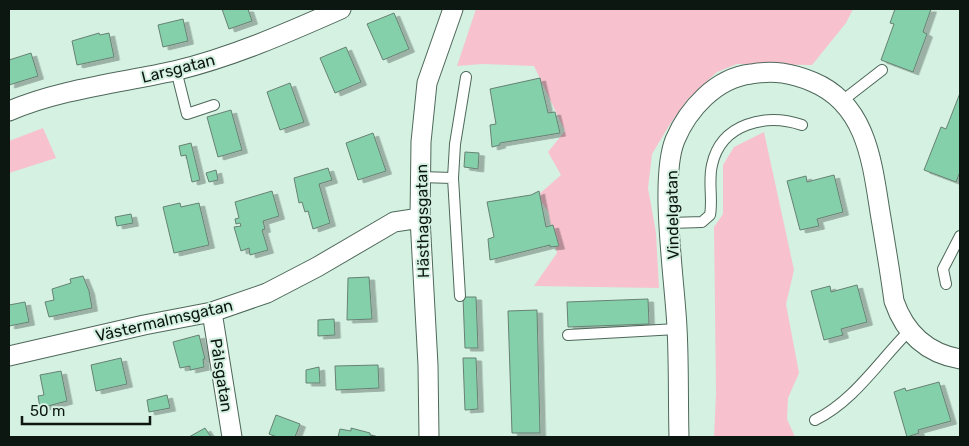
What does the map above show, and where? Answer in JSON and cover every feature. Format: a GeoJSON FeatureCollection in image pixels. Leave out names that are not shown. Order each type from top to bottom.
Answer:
{"type":"FeatureCollection","features":[{"type":"Feature","properties":{"kind":"street","name":"Larsgatan"},"geometry":{"type":"LineString","coordinates":[[9,111],[33,101],[176,70],[230,55],[283,35],[341,9]]}},
{"type":"Feature","properties":{"kind":"street","name":"Hästhagsgatan"},"geometry":{"type":"LineString","coordinates":[[429,437],[420,177],[428,83],[453,9]]}},
{"type":"Feature","properties":{"kind":"street","name":"Vindelgatan"},"geometry":{"type":"LineString","coordinates":[[679,437],[677,329],[670,223],[669,172],[674,142],[688,115],[709,93],[728,80],[746,74],[767,71],[785,72],[818,84],[842,101],[860,125],[872,160],[894,301],[900,316],[909,331],[920,343],[940,354],[960,359]]}},
{"type":"Feature","properties":{"kind":"street","name":"Västermalmsgatan"},"geometry":{"type":"LineString","coordinates":[[9,356],[144,324],[212,312],[267,293],[317,267],[394,222],[420,218]]}},
{"type":"Feature","properties":{"kind":"street","name":"Pålsgatan"},"geometry":{"type":"LineString","coordinates":[[212,312],[232,437]]}},
{"type":"Feature","properties":{"kind":"lane"},"geometry":{"type":"LineString","coordinates":[[176,70],[187,114],[214,105]]}},
{"type":"Feature","properties":{"kind":"lane"},"geometry":{"type":"LineString","coordinates":[[842,101],[882,70]]}},
{"type":"Feature","properties":{"kind":"lane"},"geometry":{"type":"LineString","coordinates":[[460,296],[454,178],[455,144],[466,77]]}},
{"type":"Feature","properties":{"kind":"lane"},"geometry":{"type":"LineString","coordinates":[[670,223],[702,222],[710,215],[712,165],[726,139],[740,128],[768,119],[785,120],[802,126]]}},
{"type":"Feature","properties":{"kind":"lane"},"geometry":{"type":"LineString","coordinates":[[420,177],[454,178]]}},
{"type":"Feature","properties":{"kind":"lane"},"geometry":{"type":"LineString","coordinates":[[946,284],[942,269],[960,236]]}},
{"type":"Feature","properties":{"kind":"lane"},"geometry":{"type":"LineString","coordinates":[[568,335],[677,329]]}},
{"type":"Feature","properties":{"kind":"lane"},"geometry":{"type":"LineString","coordinates":[[815,420],[830,413],[844,402],[909,331]]}},
{"type":"Feature","properties":{"kind":"shaded area"},"geometry":{"type":"Polygon","coordinates":[[[476,9],[853,9],[846,23],[812,65],[737,64],[717,72],[688,99],[670,124],[652,154],[648,188],[656,233],[659,288],[534,286],[557,253],[548,211],[537,196],[561,175],[548,152],[565,131],[534,66],[482,64],[457,66],[476,9]]]}},
{"type":"Feature","properties":{"kind":"shaded area"},"geometry":{"type":"Polygon","coordinates":[[[43,128],[56,158],[9,173],[9,141],[43,128]]]}},
{"type":"Feature","properties":{"kind":"shaded area"},"geometry":{"type":"Polygon","coordinates":[[[764,132],[794,270],[786,304],[799,373],[788,398],[787,419],[795,437],[714,437],[716,393],[714,227],[723,214],[723,165],[734,147],[764,132]]]}},
{"type":"Feature","properties":{"kind":"building"},"geometry":{"type":"Polygon","coordinates":[[[222,9],[248,9],[252,21],[229,29],[222,9]]]}},
{"type":"Feature","properties":{"kind":"building"},"geometry":{"type":"Polygon","coordinates":[[[895,9],[931,9],[923,32],[927,34],[913,72],[881,60],[894,24],[890,23],[895,9]]]}},
{"type":"Feature","properties":{"kind":"building"},"geometry":{"type":"Polygon","coordinates":[[[394,13],[409,49],[383,60],[367,24],[394,13]]]}},
{"type":"Feature","properties":{"kind":"building"},"geometry":{"type":"Polygon","coordinates":[[[183,19],[188,41],[163,47],[158,25],[183,19]]]}},
{"type":"Feature","properties":{"kind":"building"},"geometry":{"type":"Polygon","coordinates":[[[99,33],[100,35],[109,33],[114,57],[77,65],[72,41],[99,33]]]}},
{"type":"Feature","properties":{"kind":"building"},"geometry":{"type":"Polygon","coordinates":[[[346,47],[361,82],[335,93],[320,58],[346,47]]]}},
{"type":"Feature","properties":{"kind":"building"},"geometry":{"type":"Polygon","coordinates":[[[31,53],[38,76],[9,85],[9,60],[31,53]]]}},
{"type":"Feature","properties":{"kind":"building"},"geometry":{"type":"Polygon","coordinates":[[[540,78],[548,113],[555,112],[560,133],[500,143],[500,145],[492,147],[490,125],[496,124],[490,89],[540,78]]]}},
{"type":"Feature","properties":{"kind":"building"},"geometry":{"type":"Polygon","coordinates":[[[290,83],[304,122],[280,130],[267,92],[290,83]]]}},
{"type":"Feature","properties":{"kind":"building"},"geometry":{"type":"Polygon","coordinates":[[[960,93],[960,172],[956,182],[924,170],[941,127],[946,129],[960,93]]]}},
{"type":"Feature","properties":{"kind":"building"},"geometry":{"type":"Polygon","coordinates":[[[231,110],[242,150],[218,157],[207,117],[231,110]]]}},
{"type":"Feature","properties":{"kind":"building"},"geometry":{"type":"Polygon","coordinates":[[[373,133],[386,171],[358,180],[346,143],[373,133]]]}},
{"type":"Feature","properties":{"kind":"building"},"geometry":{"type":"Polygon","coordinates":[[[191,143],[200,180],[192,182],[186,155],[181,156],[179,146],[191,143]]]}},
{"type":"Feature","properties":{"kind":"building"},"geometry":{"type":"Polygon","coordinates":[[[465,152],[479,153],[478,169],[464,167],[465,152]]]}},
{"type":"Feature","properties":{"kind":"building"},"geometry":{"type":"Polygon","coordinates":[[[328,168],[332,180],[319,184],[330,223],[313,229],[308,211],[305,212],[302,202],[299,203],[294,178],[328,168]]]}},
{"type":"Feature","properties":{"kind":"building"},"geometry":{"type":"Polygon","coordinates":[[[216,170],[218,180],[209,182],[206,173],[216,170]]]}},
{"type":"Feature","properties":{"kind":"building"},"geometry":{"type":"Polygon","coordinates":[[[834,175],[843,212],[817,219],[819,226],[800,230],[787,181],[806,176],[807,182],[834,175]]]}},
{"type":"Feature","properties":{"kind":"building"},"geometry":{"type":"Polygon","coordinates":[[[272,191],[279,216],[263,221],[265,229],[262,230],[268,250],[250,255],[249,248],[241,251],[234,227],[241,226],[240,223],[236,224],[235,219],[239,218],[235,202],[272,191]]]}},
{"type":"Feature","properties":{"kind":"building"},"geometry":{"type":"Polygon","coordinates":[[[539,191],[546,227],[553,225],[559,246],[550,247],[550,245],[490,260],[488,239],[494,237],[487,202],[531,195],[539,191]]]}},
{"type":"Feature","properties":{"kind":"building"},"geometry":{"type":"Polygon","coordinates":[[[180,203],[181,207],[199,203],[209,245],[174,253],[163,207],[180,203]]]}},
{"type":"Feature","properties":{"kind":"building"},"geometry":{"type":"Polygon","coordinates":[[[131,214],[133,223],[117,226],[115,217],[131,214]]]}},
{"type":"Feature","properties":{"kind":"building"},"geometry":{"type":"Polygon","coordinates":[[[83,276],[89,291],[92,308],[49,317],[45,302],[54,300],[52,289],[71,283],[70,279],[83,276]]]}},
{"type":"Feature","properties":{"kind":"building"},"geometry":{"type":"Polygon","coordinates":[[[369,277],[372,319],[347,320],[348,278],[369,277]]]}},
{"type":"Feature","properties":{"kind":"building"},"geometry":{"type":"Polygon","coordinates":[[[857,285],[867,322],[841,329],[843,335],[824,340],[811,291],[830,286],[831,292],[857,285]]]}},
{"type":"Feature","properties":{"kind":"building"},"geometry":{"type":"Polygon","coordinates":[[[463,297],[476,297],[478,348],[465,348],[463,297]]]}},
{"type":"Feature","properties":{"kind":"building"},"geometry":{"type":"Polygon","coordinates":[[[648,299],[649,324],[568,327],[567,302],[648,299]]]}},
{"type":"Feature","properties":{"kind":"building"},"geometry":{"type":"Polygon","coordinates":[[[25,302],[29,322],[9,326],[9,305],[25,302]]]}},
{"type":"Feature","properties":{"kind":"building"},"geometry":{"type":"Polygon","coordinates":[[[537,310],[540,433],[512,433],[508,311],[537,310]]]}},
{"type":"Feature","properties":{"kind":"building"},"geometry":{"type":"Polygon","coordinates":[[[334,319],[335,335],[318,336],[318,320],[334,319]]]}},
{"type":"Feature","properties":{"kind":"building"},"geometry":{"type":"Polygon","coordinates":[[[199,335],[205,359],[203,359],[204,367],[190,370],[190,366],[180,368],[173,342],[199,335]]]}},
{"type":"Feature","properties":{"kind":"building"},"geometry":{"type":"Polygon","coordinates":[[[121,358],[127,384],[96,391],[91,365],[121,358]]]}},
{"type":"Feature","properties":{"kind":"building"},"geometry":{"type":"Polygon","coordinates":[[[463,358],[476,358],[478,409],[465,410],[463,358]]]}},
{"type":"Feature","properties":{"kind":"building"},"geometry":{"type":"Polygon","coordinates":[[[378,365],[379,388],[336,390],[335,366],[378,365]]]}},
{"type":"Feature","properties":{"kind":"building"},"geometry":{"type":"Polygon","coordinates":[[[319,367],[320,383],[306,383],[306,370],[319,367]]]}},
{"type":"Feature","properties":{"kind":"building"},"geometry":{"type":"Polygon","coordinates":[[[61,371],[67,401],[40,408],[38,396],[44,395],[40,375],[61,371]]]}},
{"type":"Feature","properties":{"kind":"building"},"geometry":{"type":"Polygon","coordinates":[[[939,382],[951,421],[918,430],[919,433],[907,437],[894,392],[905,388],[906,391],[939,382]]]}},
{"type":"Feature","properties":{"kind":"building"},"geometry":{"type":"Polygon","coordinates":[[[167,395],[170,408],[149,412],[147,400],[167,395]]]}},
{"type":"Feature","properties":{"kind":"building"},"geometry":{"type":"Polygon","coordinates":[[[276,415],[300,424],[295,437],[277,437],[269,434],[276,415]]]}},
{"type":"Feature","properties":{"kind":"building"},"geometry":{"type":"Polygon","coordinates":[[[205,428],[211,437],[189,437],[205,428]]]}},
{"type":"Feature","properties":{"kind":"building"},"geometry":{"type":"Polygon","coordinates":[[[351,428],[379,437],[338,437],[340,429],[351,431],[351,428]]]}}]}
